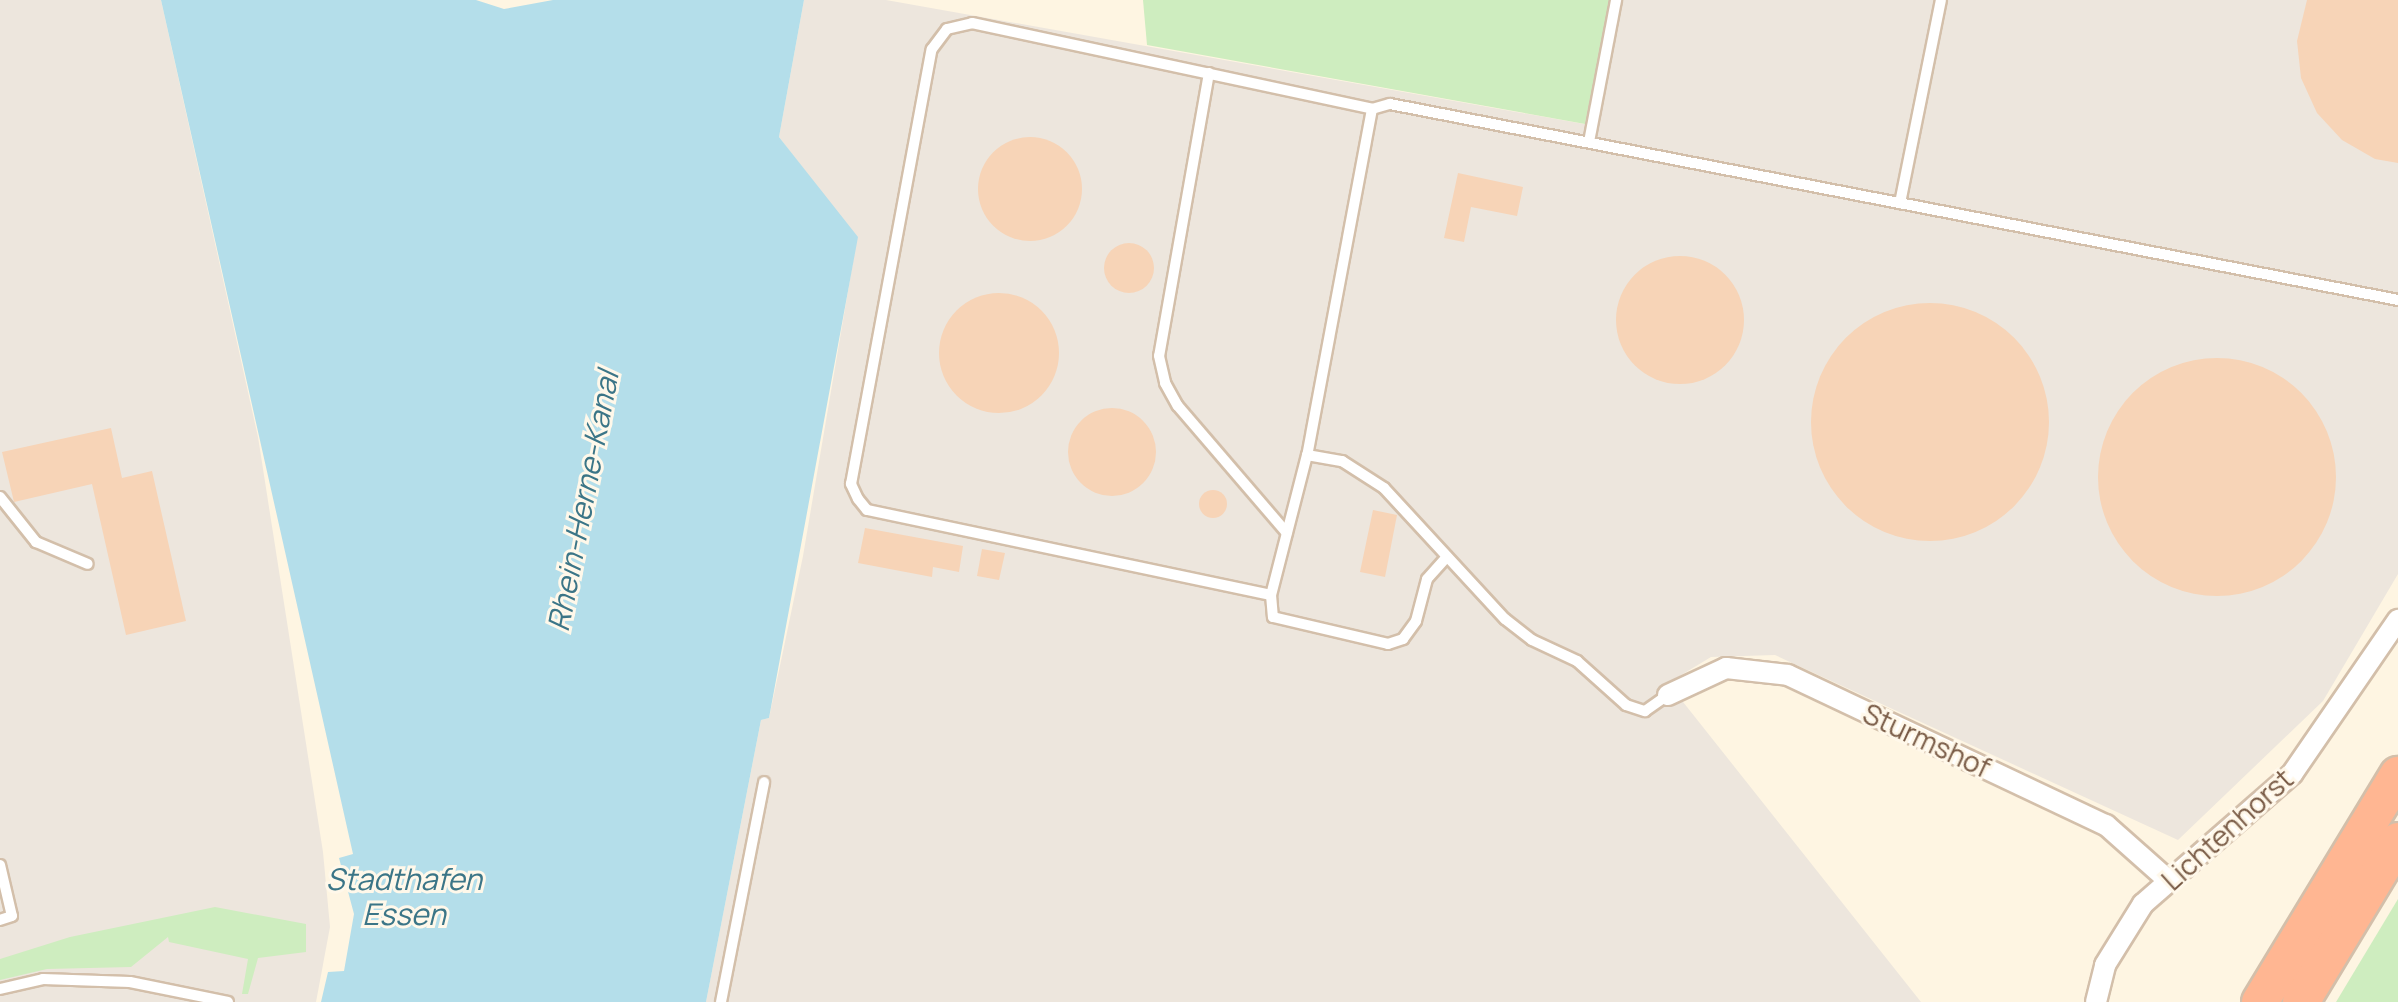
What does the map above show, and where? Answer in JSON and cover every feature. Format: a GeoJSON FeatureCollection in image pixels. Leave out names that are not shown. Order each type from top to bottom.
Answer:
{"type":"FeatureCollection","features":[{"type":"Feature","properties":{"kind":"highway"},"geometry":{"type":"LineString","coordinates":[[2260,1002],[2398,775]]}},
{"type":"Feature","properties":{"kind":"highway"},"geometry":{"type":"LineString","coordinates":[[2301,1002],[2398,841]]}},
{"type":"Feature","properties":{"kind":"street","name":"Lichtenhorst"},"geometry":{"type":"LineString","coordinates":[[2096,1002],[2105,965],[2121,933],[2168,880],[2254,812],[2292,774],[2398,620]]}},
{"type":"Feature","properties":{"kind":"street","name":"Sturmshof"},"geometry":{"type":"LineString","coordinates":[[1668,695],[1726,668],[1788,675],[2106,825],[2168,880]]}},
{"type":"Feature","properties":{"kind":"lane"},"geometry":{"type":"LineString","coordinates":[[1589,142],[1616,0]]}},
{"type":"Feature","properties":{"kind":"lane"},"geometry":{"type":"LineString","coordinates":[[1900,203],[1941,0]]}},
{"type":"Feature","properties":{"kind":"lane"},"geometry":{"type":"LineString","coordinates":[[1271,595],[867,510],[851,484],[932,49],[947,29],[972,23],[1372,109],[1390,104],[2398,300]]}},
{"type":"Feature","properties":{"kind":"lane"},"geometry":{"type":"LineString","coordinates":[[1209,73],[1159,356],[1165,383],[1178,406],[1287,533]]}},
{"type":"Feature","properties":{"kind":"lane"},"geometry":{"type":"LineString","coordinates":[[1372,109],[1307,455],[1271,595],[1273,617],[1388,644],[1403,639],[1416,621],[1427,579],[1447,557]]}},
{"type":"Feature","properties":{"kind":"lane"},"geometry":{"type":"LineString","coordinates":[[1307,455],[1342,461],[1361,471],[1505,619],[1532,640],[1577,661],[1626,705],[1645,711],[1668,695]]}},
{"type":"Feature","properties":{"kind":"lane"},"geometry":{"type":"LineString","coordinates":[[0,497],[36,542],[88,564]]}},
{"type":"Feature","properties":{"kind":"lane"},"geometry":{"type":"LineString","coordinates":[[721,1002],[764,782]]}},
{"type":"Feature","properties":{"kind":"lane"},"geometry":{"type":"LineString","coordinates":[[0,865],[12,916],[0,920]]}},
{"type":"Feature","properties":{"kind":"lane"},"geometry":{"type":"LineString","coordinates":[[0,989],[43,979],[130,982],[228,1002]]}},
{"type":"Feature","properties":{"kind":"shaded area"},"geometry":{"type":"Polygon","coordinates":[[[0,0],[161,0],[258,437],[323,852],[330,927],[316,1002],[0,1002],[0,0]]]}},
{"type":"Feature","properties":{"kind":"shaded area"},"geometry":{"type":"Polygon","coordinates":[[[804,0],[886,0],[1584,124],[1610,0],[2398,0],[2398,574],[2323,701],[2178,840],[1775,655],[1711,657],[1668,683],[1921,1002],[706,1002],[761,720],[769,718],[803,556],[857,238],[779,137],[804,0]]]}},
{"type":"Feature","properties":{"kind":"green space"},"geometry":{"type":"Polygon","coordinates":[[[1143,0],[1610,0],[1585,124],[1147,45],[1143,0]]]}},
{"type":"Feature","properties":{"kind":"green space"},"geometry":{"type":"Polygon","coordinates":[[[2398,899],[2398,1002],[2336,1002],[2398,899]]]}},
{"type":"Feature","properties":{"kind":"green space"},"geometry":{"type":"Polygon","coordinates":[[[215,907],[306,924],[306,952],[258,958],[248,994],[242,994],[248,959],[169,942],[168,937],[131,967],[47,969],[0,980],[0,959],[70,937],[215,907]]]}},
{"type":"Feature","properties":{"kind":"water"},"geometry":{"type":"Polygon","coordinates":[[[161,0],[476,0],[504,9],[553,0],[804,0],[779,137],[858,237],[769,718],[761,720],[706,1002],[321,1002],[328,972],[344,971],[354,914],[339,858],[353,854],[161,0]]]}},
{"type":"Feature","properties":{"kind":"building"},"geometry":{"type":"Polygon","coordinates":[[[2307,0],[2398,0],[2398,163],[2375,159],[2342,140],[2317,113],[2301,78],[2297,41],[2307,0]]]}},
{"type":"Feature","properties":{"kind":"building"},"geometry":{"type":"Polygon","coordinates":[[[1030,137],[1050,141],[1067,152],[1078,169],[1082,189],[1078,209],[1067,226],[1050,237],[1030,241],[1010,237],[993,226],[982,209],[978,189],[982,169],[993,152],[1010,141],[1030,137]]]}},
{"type":"Feature","properties":{"kind":"building"},"geometry":{"type":"Polygon","coordinates":[[[1458,173],[1523,187],[1517,216],[1471,207],[1464,242],[1444,238],[1458,173]]]}},
{"type":"Feature","properties":{"kind":"building"},"geometry":{"type":"Polygon","coordinates":[[[1129,243],[1147,250],[1154,268],[1147,286],[1129,293],[1111,286],[1104,268],[1111,250],[1129,243]]]}},
{"type":"Feature","properties":{"kind":"building"},"geometry":{"type":"Polygon","coordinates":[[[1680,256],[1705,260],[1726,274],[1740,295],[1744,320],[1740,345],[1726,366],[1705,380],[1680,384],[1655,380],[1634,366],[1620,345],[1616,320],[1620,295],[1634,274],[1655,260],[1680,256]]]}},
{"type":"Feature","properties":{"kind":"building"},"geometry":{"type":"Polygon","coordinates":[[[999,293],[1022,297],[1042,310],[1055,330],[1059,353],[1055,376],[1042,396],[1022,409],[999,413],[976,409],[956,396],[943,376],[939,353],[943,330],[956,310],[976,297],[999,293]]]}},
{"type":"Feature","properties":{"kind":"building"},"geometry":{"type":"Polygon","coordinates":[[[1930,303],[1953,305],[1976,312],[2014,338],[2040,376],[2047,399],[2047,445],[2040,468],[2014,506],[1976,532],[1953,539],[1930,541],[1907,539],[1884,532],[1846,506],[1820,468],[1813,445],[1811,422],[1813,399],[1820,376],[1846,338],[1884,312],[1907,305],[1930,303]]]}},
{"type":"Feature","properties":{"kind":"building"},"geometry":{"type":"Polygon","coordinates":[[[2217,358],[2240,360],[2263,367],[2301,393],[2327,431],[2334,454],[2334,500],[2327,523],[2301,561],[2263,587],[2240,594],[2217,596],[2194,594],[2171,587],[2133,561],[2107,523],[2100,500],[2098,477],[2100,454],[2107,431],[2133,393],[2171,367],[2194,360],[2217,358]]]}},
{"type":"Feature","properties":{"kind":"building"},"geometry":{"type":"Polygon","coordinates":[[[1112,408],[1137,415],[1149,427],[1156,452],[1149,477],[1137,489],[1112,496],[1087,489],[1075,477],[1068,452],[1075,427],[1087,415],[1112,408]]]}},
{"type":"Feature","properties":{"kind":"building"},"geometry":{"type":"Polygon","coordinates":[[[111,428],[122,478],[152,471],[186,621],[126,635],[92,484],[14,502],[2,452],[111,428]]]}},
{"type":"Feature","properties":{"kind":"building"},"geometry":{"type":"Polygon","coordinates":[[[1213,490],[1223,494],[1227,504],[1223,514],[1213,518],[1203,514],[1199,504],[1203,494],[1213,490]]]}},
{"type":"Feature","properties":{"kind":"building"},"geometry":{"type":"Polygon","coordinates":[[[1373,510],[1397,515],[1385,577],[1360,572],[1373,510]]]}},
{"type":"Feature","properties":{"kind":"building"},"geometry":{"type":"Polygon","coordinates":[[[865,528],[963,546],[959,572],[933,567],[932,577],[858,563],[865,528]]]}},
{"type":"Feature","properties":{"kind":"building"},"geometry":{"type":"Polygon","coordinates":[[[982,549],[1005,553],[999,580],[977,576],[982,549]]]}},
{"type":"Feature","properties":{"kind":"water label","name":"Rhein-Herne-Kanal"},"geometry":{"type":"Point","coordinates":[583,501]}},
{"type":"Feature","properties":{"kind":"water label","name":"Stadthafen Essen"},"geometry":{"type":"Point","coordinates":[404,896]}}]}
